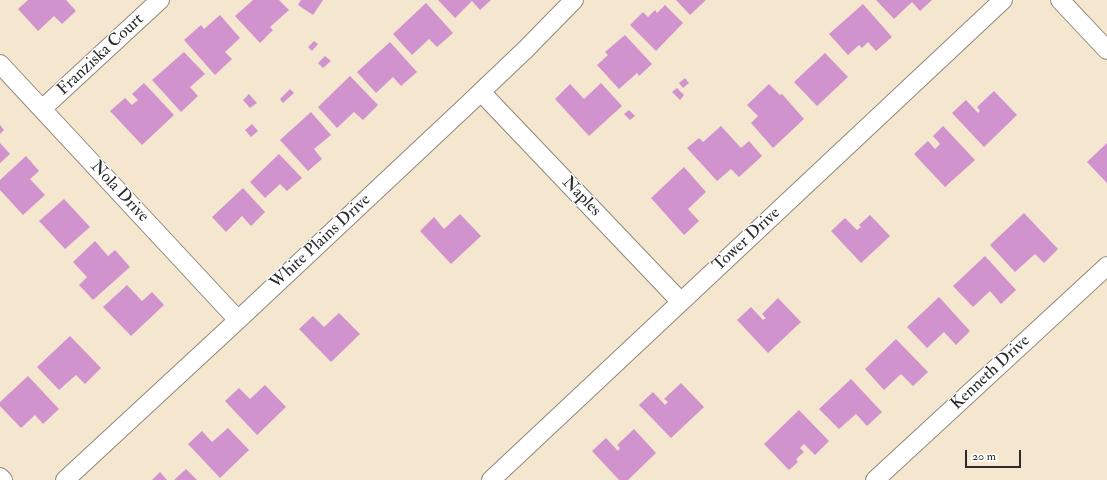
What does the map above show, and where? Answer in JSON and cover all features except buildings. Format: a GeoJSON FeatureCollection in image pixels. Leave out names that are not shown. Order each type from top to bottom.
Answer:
{"type":"FeatureCollection","features":[{"type":"Feature","properties":{"kind":"street","name":"Franziska Court"},"geometry":{"type":"LineString","coordinates":[[42,109],[160,0]]}},
{"type":"Feature","properties":{"kind":"street","name":"White Plains Drive"},"geometry":{"type":"LineString","coordinates":[[65,480],[481,92],[574,0]]}},
{"type":"Feature","properties":{"kind":"street","name":"Tower Drive"},"geometry":{"type":"LineString","coordinates":[[491,480],[1003,0]]}},
{"type":"Feature","properties":{"kind":"street"},"geometry":{"type":"LineString","coordinates":[[1060,0],[1107,50]]}},
{"type":"Feature","properties":{"kind":"street","name":"Nola Drive"},"geometry":{"type":"LineString","coordinates":[[0,64],[238,320]]}},
{"type":"Feature","properties":{"kind":"street","name":"Naples"},"geometry":{"type":"LineString","coordinates":[[481,92],[681,302]]}},
{"type":"Feature","properties":{"kind":"street","name":"Kenneth Drive"},"geometry":{"type":"LineString","coordinates":[[875,480],[1107,266]]}},
{"type":"Feature","properties":{"kind":"street"},"geometry":{"type":"LineString","coordinates":[[0,477],[3,480]]}}]}
